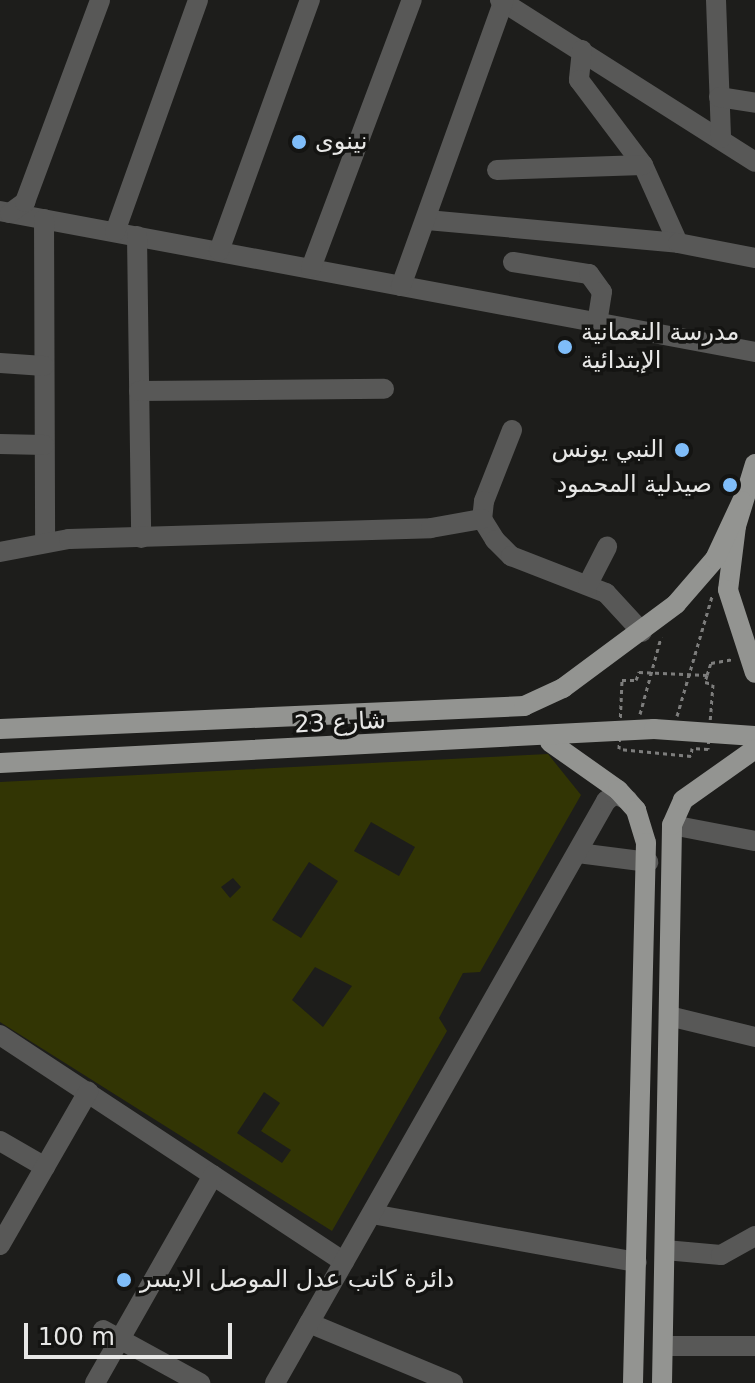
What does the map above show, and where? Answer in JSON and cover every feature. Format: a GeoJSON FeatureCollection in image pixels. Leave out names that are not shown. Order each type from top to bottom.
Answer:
{"type":"FeatureCollection","features":[{"type":"Feature","properties":{"kind":"main road"},"geometry":{"type":"LineString","coordinates":[[752,665],[728,590],[742,501],[755,464]]}},
{"type":"Feature","properties":{"kind":"main road","name":"شارع 23"},"geometry":{"type":"LineString","coordinates":[[51,727],[490,711],[544,698],[642,632],[676,604],[715,559],[742,501]]}},
{"type":"Feature","properties":{"kind":"main road"},"geometry":{"type":"LineString","coordinates":[[0,723],[51,727]]}},
{"type":"Feature","properties":{"kind":"main road"},"geometry":{"type":"LineString","coordinates":[[0,729],[51,727]]}},
{"type":"Feature","properties":{"kind":"main road","name":"شارع 23"},"geometry":{"type":"LineString","coordinates":[[0,766],[538,740],[628,731],[755,736]]}},
{"type":"Feature","properties":{"kind":"main road"},"geometry":{"type":"LineString","coordinates":[[538,740],[573,751],[628,800],[642,824],[648,862],[633,1383]]}},
{"type":"Feature","properties":{"kind":"main road"},"geometry":{"type":"LineString","coordinates":[[662,1383],[673,1017],[672,825],[683,800],[755,749]]}},
{"type":"Feature","properties":{"kind":"street"},"geometry":{"type":"LineString","coordinates":[[5,212],[25,202],[100,0]]}},
{"type":"Feature","properties":{"kind":"street"},"geometry":{"type":"LineString","coordinates":[[115,232],[198,0]]}},
{"type":"Feature","properties":{"kind":"street"},"geometry":{"type":"LineString","coordinates":[[219,251],[310,0]]}},
{"type":"Feature","properties":{"kind":"street"},"geometry":{"type":"LineString","coordinates":[[311,268],[412,0]]}},
{"type":"Feature","properties":{"kind":"street"},"geometry":{"type":"LineString","coordinates":[[716,0],[721,138]]}},
{"type":"Feature","properties":{"kind":"street"},"geometry":{"type":"LineString","coordinates":[[401,286],[427,220],[502,1],[755,162]]}},
{"type":"Feature","properties":{"kind":"street"},"geometry":{"type":"LineString","coordinates":[[582,50],[579,80],[643,165],[678,243]]}},
{"type":"Feature","properties":{"kind":"street"},"geometry":{"type":"LineString","coordinates":[[719,97],[755,103]]}},
{"type":"Feature","properties":{"kind":"street"},"geometry":{"type":"LineString","coordinates":[[497,170],[643,165]]}},
{"type":"Feature","properties":{"kind":"street"},"geometry":{"type":"LineString","coordinates":[[5,212],[401,286],[598,318],[755,352]]}},
{"type":"Feature","properties":{"kind":"street"},"geometry":{"type":"LineString","coordinates":[[44,219],[45,542]]}},
{"type":"Feature","properties":{"kind":"street"},"geometry":{"type":"LineString","coordinates":[[427,220],[678,243],[755,258]]}},
{"type":"Feature","properties":{"kind":"street"},"geometry":{"type":"LineString","coordinates":[[137,236],[141,538]]}},
{"type":"Feature","properties":{"kind":"street"},"geometry":{"type":"LineString","coordinates":[[513,262],[589,274],[602,292],[598,318]]}},
{"type":"Feature","properties":{"kind":"street"},"geometry":{"type":"LineString","coordinates":[[0,363],[44,366]]}},
{"type":"Feature","properties":{"kind":"street"},"geometry":{"type":"LineString","coordinates":[[139,391],[384,389]]}},
{"type":"Feature","properties":{"kind":"street"},"geometry":{"type":"LineString","coordinates":[[482,519],[512,430]]}},
{"type":"Feature","properties":{"kind":"street"},"geometry":{"type":"LineString","coordinates":[[0,444],[44,445]]}},
{"type":"Feature","properties":{"kind":"street"},"geometry":{"type":"LineString","coordinates":[[0,552],[45,542],[431,528],[482,519]]}},
{"type":"Feature","properties":{"kind":"street"},"geometry":{"type":"LineString","coordinates":[[482,519],[511,556],[588,584],[619,603],[642,632]]}},
{"type":"Feature","properties":{"kind":"street"},"geometry":{"type":"LineString","coordinates":[[588,584],[607,547]]}},
{"type":"Feature","properties":{"kind":"street"},"geometry":{"type":"LineString","coordinates":[[275,1383],[609,798],[628,800]]}},
{"type":"Feature","properties":{"kind":"street"},"geometry":{"type":"LineString","coordinates":[[672,825],[755,841]]}},
{"type":"Feature","properties":{"kind":"street"},"geometry":{"type":"LineString","coordinates":[[578,853],[648,862]]}},
{"type":"Feature","properties":{"kind":"street"},"geometry":{"type":"LineString","coordinates":[[673,1017],[755,1037]]}},
{"type":"Feature","properties":{"kind":"street"},"geometry":{"type":"LineString","coordinates":[[0,1035],[344,1262]]}},
{"type":"Feature","properties":{"kind":"street"},"geometry":{"type":"LineString","coordinates":[[0,1245],[88,1092]]}},
{"type":"Feature","properties":{"kind":"street"},"geometry":{"type":"LineString","coordinates":[[0,1141],[45,1167]]}},
{"type":"Feature","properties":{"kind":"street"},"geometry":{"type":"LineString","coordinates":[[95,1383],[111,1334],[213,1175]]}},
{"type":"Feature","properties":{"kind":"street"},"geometry":{"type":"LineString","coordinates":[[372,1214],[637,1262]]}},
{"type":"Feature","properties":{"kind":"street"},"geometry":{"type":"LineString","coordinates":[[665,1250],[721,1255],[755,1236]]}},
{"type":"Feature","properties":{"kind":"street"},"geometry":{"type":"LineString","coordinates":[[309,1323],[453,1383]]}},
{"type":"Feature","properties":{"kind":"street"},"geometry":{"type":"LineString","coordinates":[[111,1334],[200,1383]]}},
{"type":"Feature","properties":{"kind":"street"},"geometry":{"type":"LineString","coordinates":[[663,1346],[755,1346]]}},
{"type":"Feature","properties":{"kind":"path"},"geometry":{"type":"LineString","coordinates":[[682,698],[715,587]]}},
{"type":"Feature","properties":{"kind":"path"},"geometry":{"type":"LineString","coordinates":[[643,700],[649,672],[676,604]]}},
{"type":"Feature","properties":{"kind":"path"},"geometry":{"type":"LineString","coordinates":[[707,675],[711,663],[752,665]]}},
{"type":"Feature","properties":{"kind":"path"},"geometry":{"type":"LineString","coordinates":[[654,755],[619,749],[628,731],[622,680],[649,672],[667,672]]}},
{"type":"Feature","properties":{"kind":"green space"},"geometry":{"type":"Polygon","coordinates":[[[548,754],[581,795],[480,972],[463,973],[439,1018],[447,1031],[332,1231],[0,1022],[0,782],[548,754]],[[371,822],[354,851],[399,876],[415,847],[371,822]],[[309,862],[272,920],[301,938],[338,881],[309,862]],[[233,878],[221,887],[230,898],[241,887],[233,878]],[[315,967],[292,1000],[323,1027],[352,986],[315,967]],[[264,1092],[237,1133],[282,1163],[291,1150],[261,1131],[280,1103],[264,1092]]]}},
{"type":"Feature","properties":{"kind":"place","name":"نينوى"},"geometry":{"type":"Point","coordinates":[299,142]}},
{"type":"Feature","properties":{"kind":"place","name":"مدرسة النعمانية الإبتدائية"},"geometry":{"type":"Point","coordinates":[565,347]}},
{"type":"Feature","properties":{"kind":"place","name":"النبي يونس"},"geometry":{"type":"Point","coordinates":[682,450]}},
{"type":"Feature","properties":{"kind":"place","name":"صيدلية المحمود"},"geometry":{"type":"Point","coordinates":[730,485]}},
{"type":"Feature","properties":{"kind":"place","name":"دائرة كاتب عدل الموصل الايسر"},"geometry":{"type":"Point","coordinates":[124,1280]}}]}
